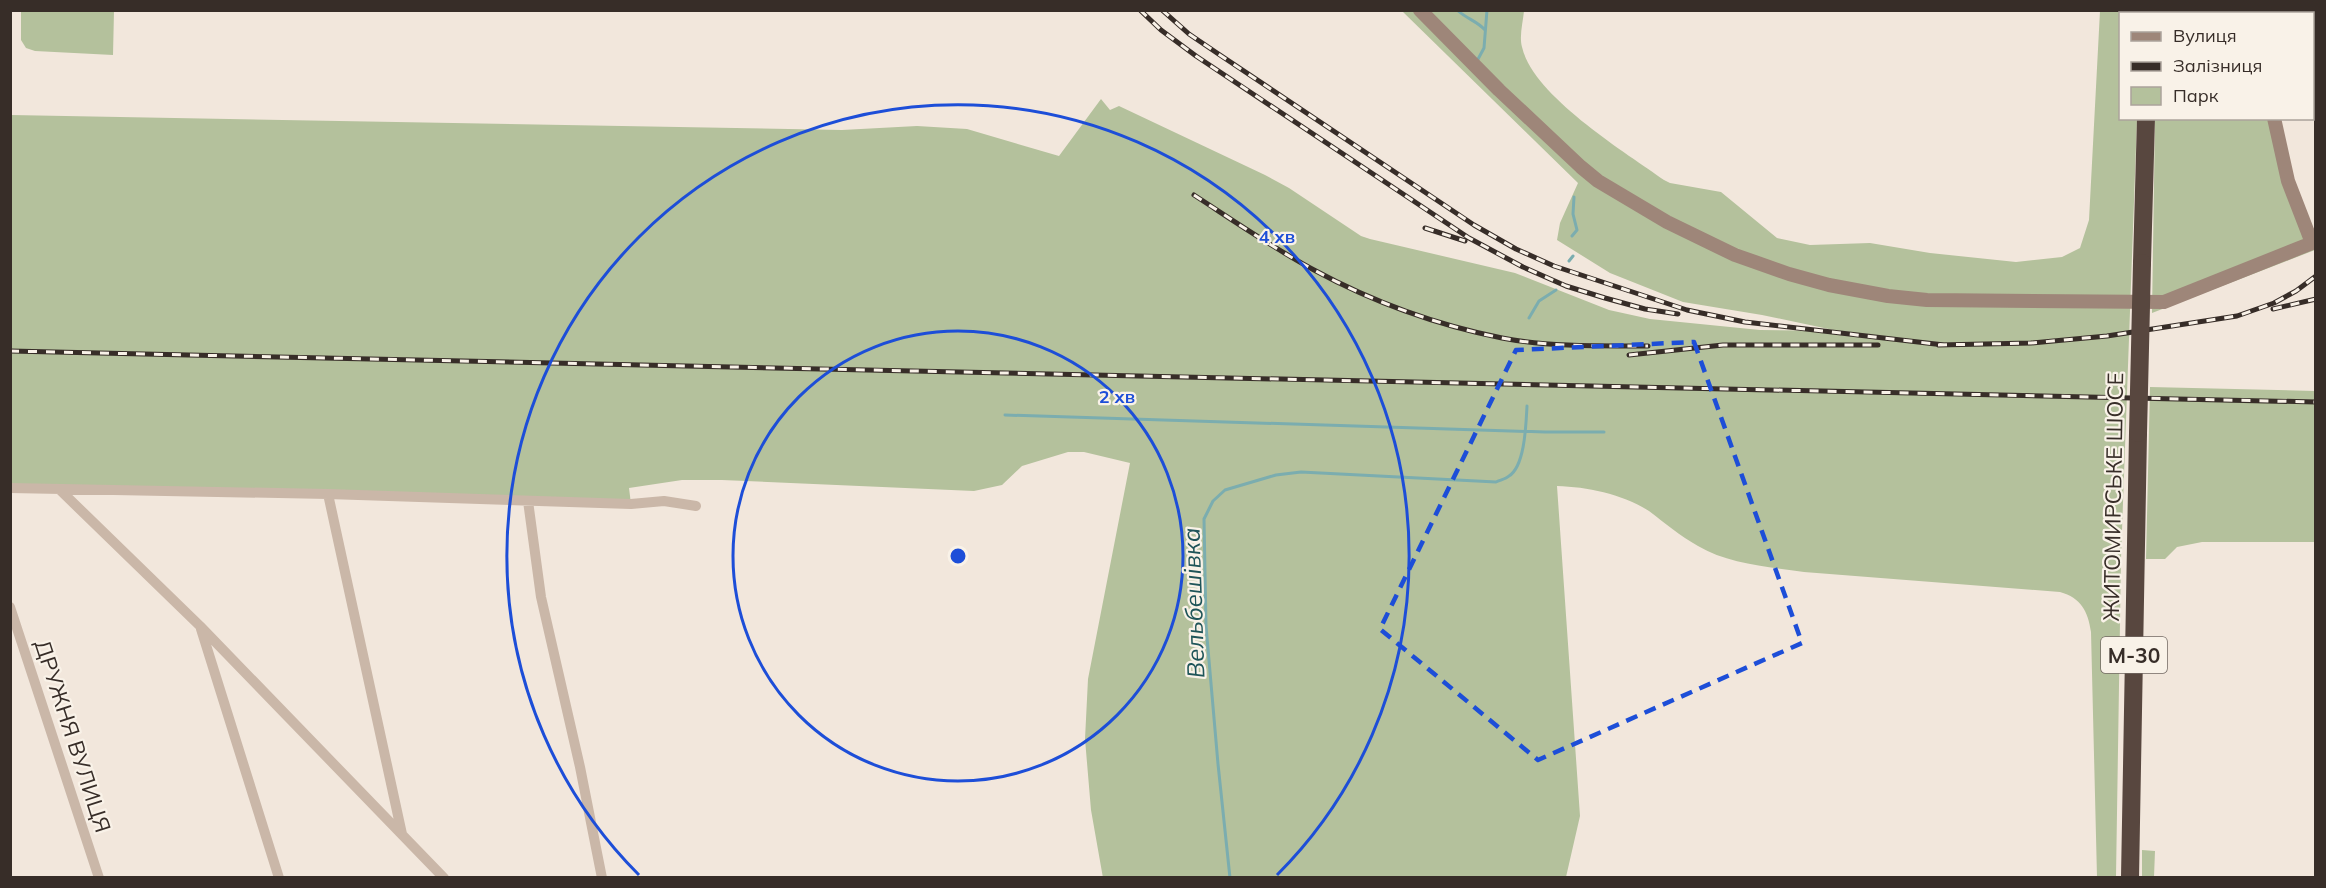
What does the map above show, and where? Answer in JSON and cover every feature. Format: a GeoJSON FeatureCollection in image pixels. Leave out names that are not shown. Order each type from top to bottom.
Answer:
{"type":"FeatureCollection","features":[{"type":"Feature","properties":{"kind":"highway","name":"ЖИТОМИРСЬКЕ ШОСЕ"},"geometry":{"type":"LineString","coordinates":[[2130,878],[2146,120]]}},
{"type":"Feature","properties":{"kind":"street"},"geometry":{"type":"LineString","coordinates":[[1420,10],[1515,105],[1598,181],[1667,222],[1735,255],[1829,285],[1888,296],[1928,300],[2164,302],[2314,242],[2288,181],[2274,120]]}},
{"type":"Feature","properties":{"kind":"street"},"geometry":{"type":"LineString","coordinates":[[10,488],[328,494],[631,504],[664,501],[696,506]]}},
{"type":"Feature","properties":{"kind":"street"},"geometry":{"type":"LineString","coordinates":[[59,489],[200,626],[444,878]]}},
{"type":"Feature","properties":{"kind":"street"},"geometry":{"type":"LineString","coordinates":[[328,494],[402,835]]}},
{"type":"Feature","properties":{"kind":"street"},"geometry":{"type":"LineString","coordinates":[[528,501],[541,597],[603,878]]}},
{"type":"Feature","properties":{"kind":"street","name":"ДРУЖНЯ ВУЛИЦЯ"},"geometry":{"type":"LineString","coordinates":[[10,608],[99,878]]}},
{"type":"Feature","properties":{"kind":"street"},"geometry":{"type":"LineString","coordinates":[[200,626],[279,878]]}},
{"type":"Feature","properties":{"kind":"highlighted area"},"geometry":{"type":"Polygon","coordinates":[[[1694,342],[1802,643],[1538,760],[1380,629],[1516,350],[1694,342]]]}},
{"type":"Feature","properties":{"kind":"green space"},"geometry":{"type":"Polygon","coordinates":[[[2158,10],[2259,10],[2259,12],[2158,12],[2158,10]]]}},
{"type":"Feature","properties":{"kind":"green space"},"geometry":{"type":"Polygon","coordinates":[[[21,11],[114,11],[113,55],[35,51],[26,48],[21,40],[21,11]]]}},
{"type":"Feature","properties":{"kind":"green space"},"geometry":{"type":"Polygon","coordinates":[[[1402,11],[1524,11],[1522,47],[1530,66],[1543,85],[1561,103],[1605,139],[1664,180],[1721,192],[1777,238],[1810,245],[1870,243],[1930,253],[2016,262],[2062,257],[2080,248],[2089,220],[2100,11],[2138,11],[2119,12],[2119,120],[2137,120],[2121,558],[2116,877],[2097,877],[2091,632],[2082,606],[2073,598],[2060,592],[1804,572],[1736,561],[1698,546],[1639,505],[1593,490],[1557,486],[1580,816],[1566,877],[1103,878],[1091,810],[1085,739],[1088,679],[1130,463],[1084,452],[1068,452],[1022,466],[1002,485],[974,491],[682,480],[629,488],[631,504],[11,488],[11,115],[842,130],[917,126],[967,129],[1059,156],[1101,99],[1110,110],[1119,106],[1265,175],[1289,188],[1361,236],[1370,239],[1515,273],[1609,310],[1650,319],[1760,330],[1838,331],[1683,302],[1610,273],[1557,240],[1560,223],[1578,183],[1402,11]]]}},
{"type":"Feature","properties":{"kind":"green space"},"geometry":{"type":"Polygon","coordinates":[[[2155,120],[2274,120],[2309,237],[2315,250],[2152,313],[2155,120]]]}},
{"type":"Feature","properties":{"kind":"green space"},"geometry":{"type":"Polygon","coordinates":[[[2150,387],[2315,391],[2315,542],[2202,542],[2177,547],[2165,559],[2146,559],[2150,387]]]}},
{"type":"Feature","properties":{"kind":"green space"},"geometry":{"type":"Polygon","coordinates":[[[2142,850],[2155,851],[2154,877],[2142,877],[2142,850]]]}},
{"type":"Feature","properties":{"kind":"waterway","name":"Вельбешівка"},"geometry":{"type":"LineString","coordinates":[[1457,10],[1485,30]]}},
{"type":"Feature","properties":{"kind":"waterway","name":"Вельбешівка"},"geometry":{"type":"LineString","coordinates":[[1477,61],[1484,48],[1487,10]]}},
{"type":"Feature","properties":{"kind":"waterway","name":"Вельбешівка"},"geometry":{"type":"LineString","coordinates":[[1572,236],[1577,230],[1573,214],[1574,197]]}},
{"type":"Feature","properties":{"kind":"waterway","name":"Вельбешівка"},"geometry":{"type":"LineString","coordinates":[[1569,261],[1573,256]]}},
{"type":"Feature","properties":{"kind":"waterway","name":"Вельбешівка"},"geometry":{"type":"LineString","coordinates":[[1529,318],[1539,301],[1556,290]]}},
{"type":"Feature","properties":{"kind":"waterway","name":"Вельбешівка"},"geometry":{"type":"LineString","coordinates":[[1230,878],[1206,626],[1204,519],[1213,501],[1225,490],[1276,475],[1301,472],[1496,482],[1509,476],[1518,463],[1524,444],[1527,406]]}},
{"type":"Feature","properties":{"kind":"waterway"},"geometry":{"type":"LineString","coordinates":[[1005,415],[1604,432]]}},
{"type":"Feature","properties":{"kind":"railway"},"geometry":{"type":"LineString","coordinates":[[1140,10],[1161,30],[1196,56],[1469,238],[1523,267],[1566,286],[1645,309],[1678,314]]}},
{"type":"Feature","properties":{"kind":"railway"},"geometry":{"type":"LineString","coordinates":[[1162,10],[1189,34],[1474,225],[1516,249],[1554,266],[1687,310],[1745,322],[1944,345]]}},
{"type":"Feature","properties":{"kind":"railway"},"geometry":{"type":"LineString","coordinates":[[1194,195],[1336,282],[1430,319],[1478,333],[1520,341],[1575,345],[1648,346]]}},
{"type":"Feature","properties":{"kind":"railway"},"geometry":{"type":"LineString","coordinates":[[1425,228],[1465,241]]}},
{"type":"Feature","properties":{"kind":"railway"},"geometry":{"type":"LineString","coordinates":[[1938,345],[2031,343],[2107,336],[2237,316],[2274,303],[2296,291],[2316,276]]}},
{"type":"Feature","properties":{"kind":"railway"},"geometry":{"type":"LineString","coordinates":[[2273,309],[2316,299]]}},
{"type":"Feature","properties":{"kind":"railway"},"geometry":{"type":"LineString","coordinates":[[1629,355],[1723,345],[1878,345]]}},
{"type":"Feature","properties":{"kind":"railway"},"geometry":{"type":"LineString","coordinates":[[10,351],[2316,402]]}}]}
